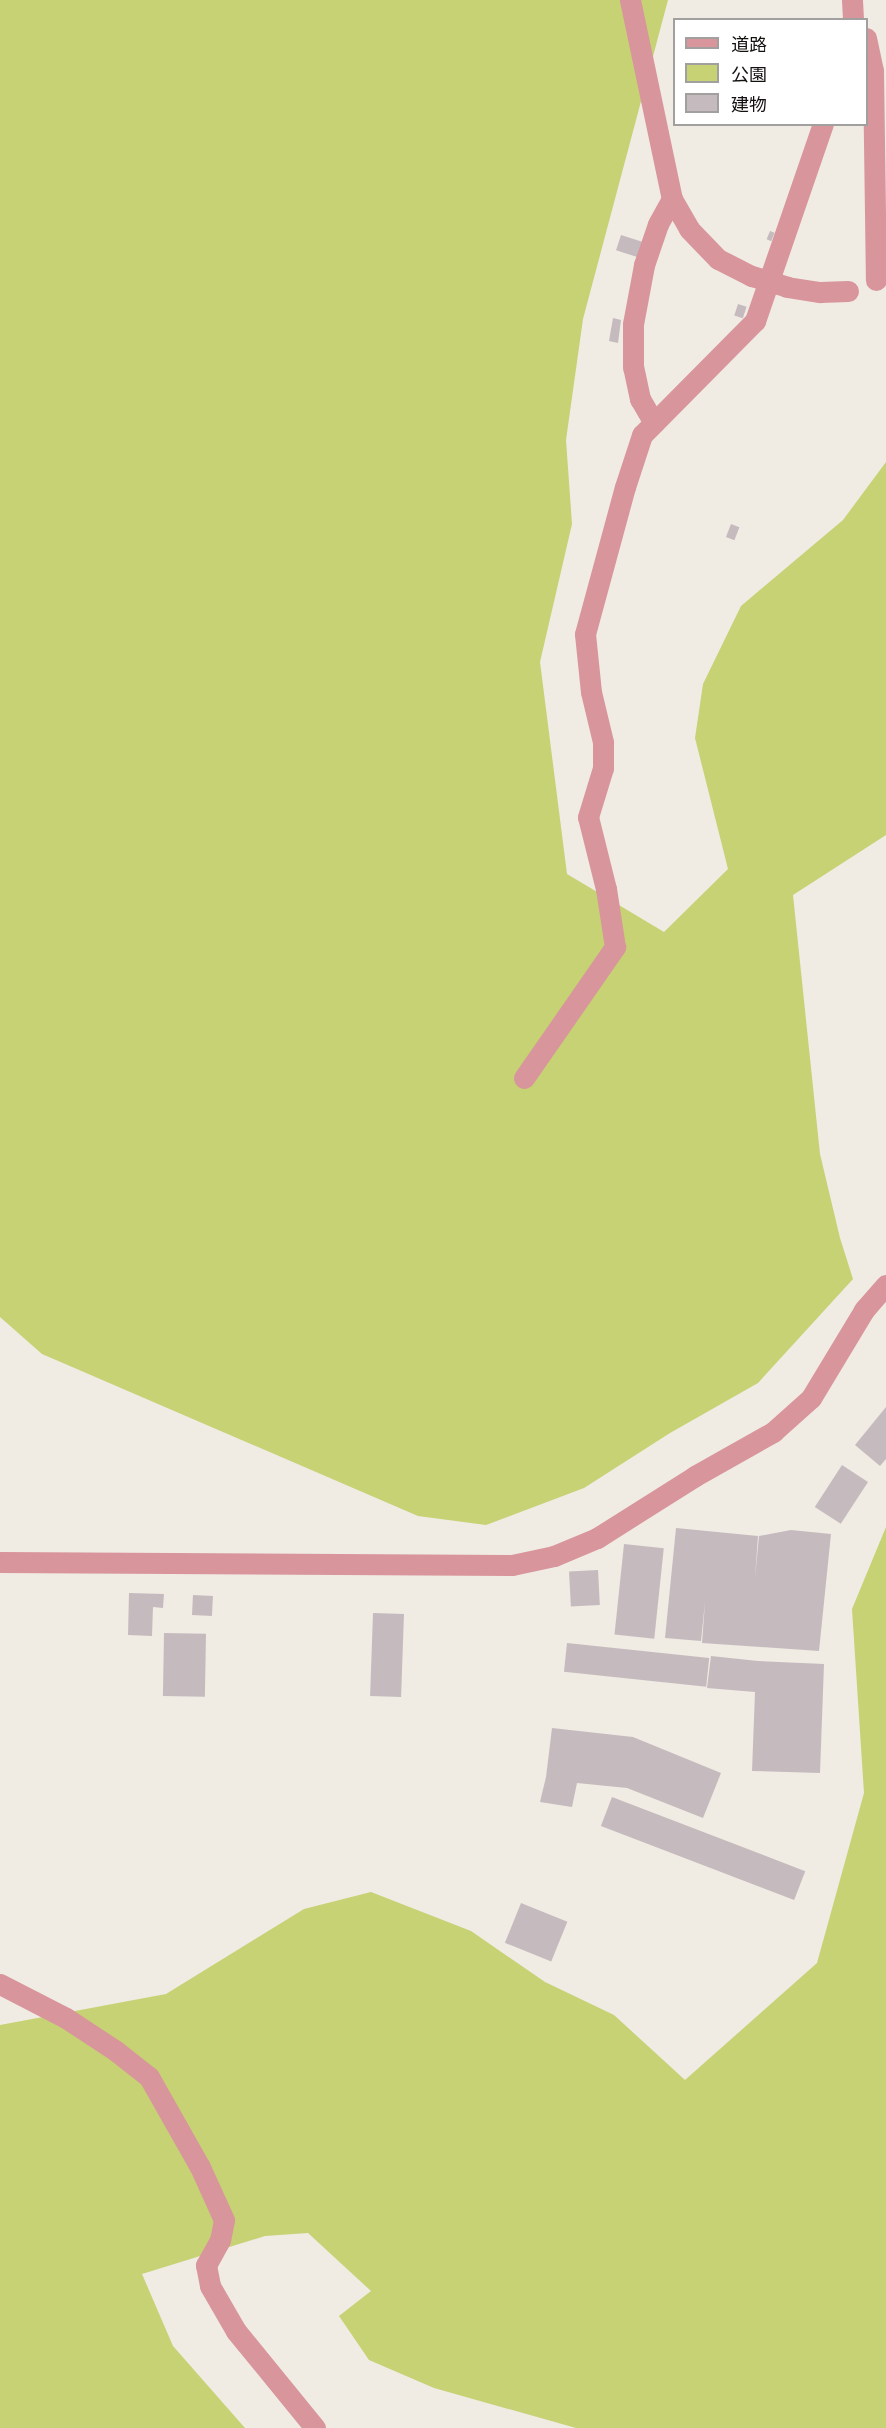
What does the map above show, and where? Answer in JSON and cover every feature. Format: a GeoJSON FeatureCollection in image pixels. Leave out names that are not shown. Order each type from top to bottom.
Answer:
{"type":"FeatureCollection","features":[{"type":"Feature","properties":{"kind":"street"},"geometry":{"type":"LineString","coordinates":[[630,0],[672,199],[689,229],[718,259],[752,276],[787,287],[820,291],[848,291],[881,278],[873,70],[868,43]]}},
{"type":"Feature","properties":{"kind":"street"},"geometry":{"type":"LineString","coordinates":[[852,0],[853,18]]}},
{"type":"Feature","properties":{"kind":"street"},"geometry":{"type":"LineString","coordinates":[[524,1078],[615,947],[606,889],[588,817],[603,768],[603,742],[591,692],[585,634],[625,487],[642,435],[755,321],[822,126]]}},
{"type":"Feature","properties":{"kind":"street"},"geometry":{"type":"LineString","coordinates":[[654,423],[640,399],[633,367],[633,324],[644,266],[658,224],[672,199]]}},
{"type":"Feature","properties":{"kind":"street"},"geometry":{"type":"LineString","coordinates":[[0,1562],[512,1565],[554,1556],[597,1538],[782,1425],[811,1398],[864,1310],[886,1285]]}},
{"type":"Feature","properties":{"kind":"street"},"geometry":{"type":"LineString","coordinates":[[0,1984],[66,2018],[116,2051],[149,2078],[200,2167],[224,2220],[220,2240],[206,2265],[210,2286],[236,2331],[315,2428]]}},
{"type":"Feature","properties":{"kind":"green space"},"geometry":{"type":"Polygon","coordinates":[[[0,0],[668,0],[583,319],[566,440],[572,524],[540,662],[567,874],[664,932],[728,869],[695,738],[703,684],[741,606],[843,520],[886,462],[886,835],[793,895],[820,1154],[840,1238],[853,1279],[758,1383],[670,1433],[584,1488],[486,1525],[418,1516],[42,1354],[0,1317],[0,0]]]}},
{"type":"Feature","properties":{"kind":"green space"},"geometry":{"type":"Polygon","coordinates":[[[886,1527],[886,2428],[576,2428],[434,2388],[369,2360],[339,2316],[371,2291],[308,2233],[265,2236],[142,2274],[173,2346],[245,2428],[0,2428],[0,2025],[166,1994],[304,1909],[371,1892],[471,1931],[545,1982],[614,2015],[685,2080],[817,1963],[864,1793],[852,1609],[886,1527]]]}},
{"type":"Feature","properties":{"kind":"building"},"geometry":{"type":"Polygon","coordinates":[[[770,231],[775,233],[771,241],[767,239],[770,231]]]}},
{"type":"Feature","properties":{"kind":"building"},"geometry":{"type":"Polygon","coordinates":[[[621,235],[643,242],[638,257],[616,250],[621,235]]]}},
{"type":"Feature","properties":{"kind":"building"},"geometry":{"type":"Polygon","coordinates":[[[738,304],[747,307],[743,318],[734,315],[738,304]]]}},
{"type":"Feature","properties":{"kind":"building"},"geometry":{"type":"Polygon","coordinates":[[[613,318],[621,320],[618,343],[609,341],[613,318]]]}},
{"type":"Feature","properties":{"kind":"building"},"geometry":{"type":"Polygon","coordinates":[[[731,524],[739,527],[734,540],[726,537],[731,524]]]}},
{"type":"Feature","properties":{"kind":"building"},"geometry":{"type":"Polygon","coordinates":[[[886,1407],[886,1459],[880,1466],[855,1445],[886,1407]]]}},
{"type":"Feature","properties":{"kind":"building"},"geometry":{"type":"Polygon","coordinates":[[[842,1465],[868,1482],[841,1524],[815,1507],[842,1465]]]}},
{"type":"Feature","properties":{"kind":"building"},"geometry":{"type":"Polygon","coordinates":[[[676,1528],[758,1536],[755,1578],[759,1536],[791,1530],[831,1534],[819,1651],[702,1643],[705,1602],[701,1641],[665,1638],[676,1528]]]}},
{"type":"Feature","properties":{"kind":"building"},"geometry":{"type":"Polygon","coordinates":[[[624,1544],[664,1548],[654,1639],[614,1635],[624,1544]]]}},
{"type":"Feature","properties":{"kind":"building"},"geometry":{"type":"Polygon","coordinates":[[[598,1570],[600,1605],[571,1606],[569,1572],[598,1570]]]}},
{"type":"Feature","properties":{"kind":"building"},"geometry":{"type":"Polygon","coordinates":[[[129,1593],[164,1594],[163,1608],[153,1607],[152,1636],[128,1635],[129,1593]]]}},
{"type":"Feature","properties":{"kind":"building"},"geometry":{"type":"Polygon","coordinates":[[[193,1595],[213,1596],[212,1616],[192,1615],[193,1595]]]}},
{"type":"Feature","properties":{"kind":"building"},"geometry":{"type":"Polygon","coordinates":[[[373,1613],[404,1614],[401,1697],[370,1696],[373,1613]]]}},
{"type":"Feature","properties":{"kind":"building"},"geometry":{"type":"Polygon","coordinates":[[[164,1633],[206,1634],[205,1697],[163,1696],[164,1633]]]}},
{"type":"Feature","properties":{"kind":"building"},"geometry":{"type":"Polygon","coordinates":[[[567,1643],[709,1658],[706,1687],[564,1672],[567,1643]]]}},
{"type":"Feature","properties":{"kind":"building"},"geometry":{"type":"Polygon","coordinates":[[[711,1656],[824,1664],[820,1773],[752,1771],[755,1692],[707,1688],[711,1656]]]}},
{"type":"Feature","properties":{"kind":"building"},"geometry":{"type":"Polygon","coordinates":[[[552,1728],[633,1737],[721,1773],[703,1818],[627,1788],[577,1783],[572,1807],[540,1802],[546,1777],[552,1728]]]}},
{"type":"Feature","properties":{"kind":"building"},"geometry":{"type":"Polygon","coordinates":[[[612,1797],[805,1871],[794,1900],[601,1826],[612,1797]]]}},
{"type":"Feature","properties":{"kind":"building"},"geometry":{"type":"Polygon","coordinates":[[[521,1903],[567,1922],[551,1962],[505,1943],[521,1903]]]}}]}
